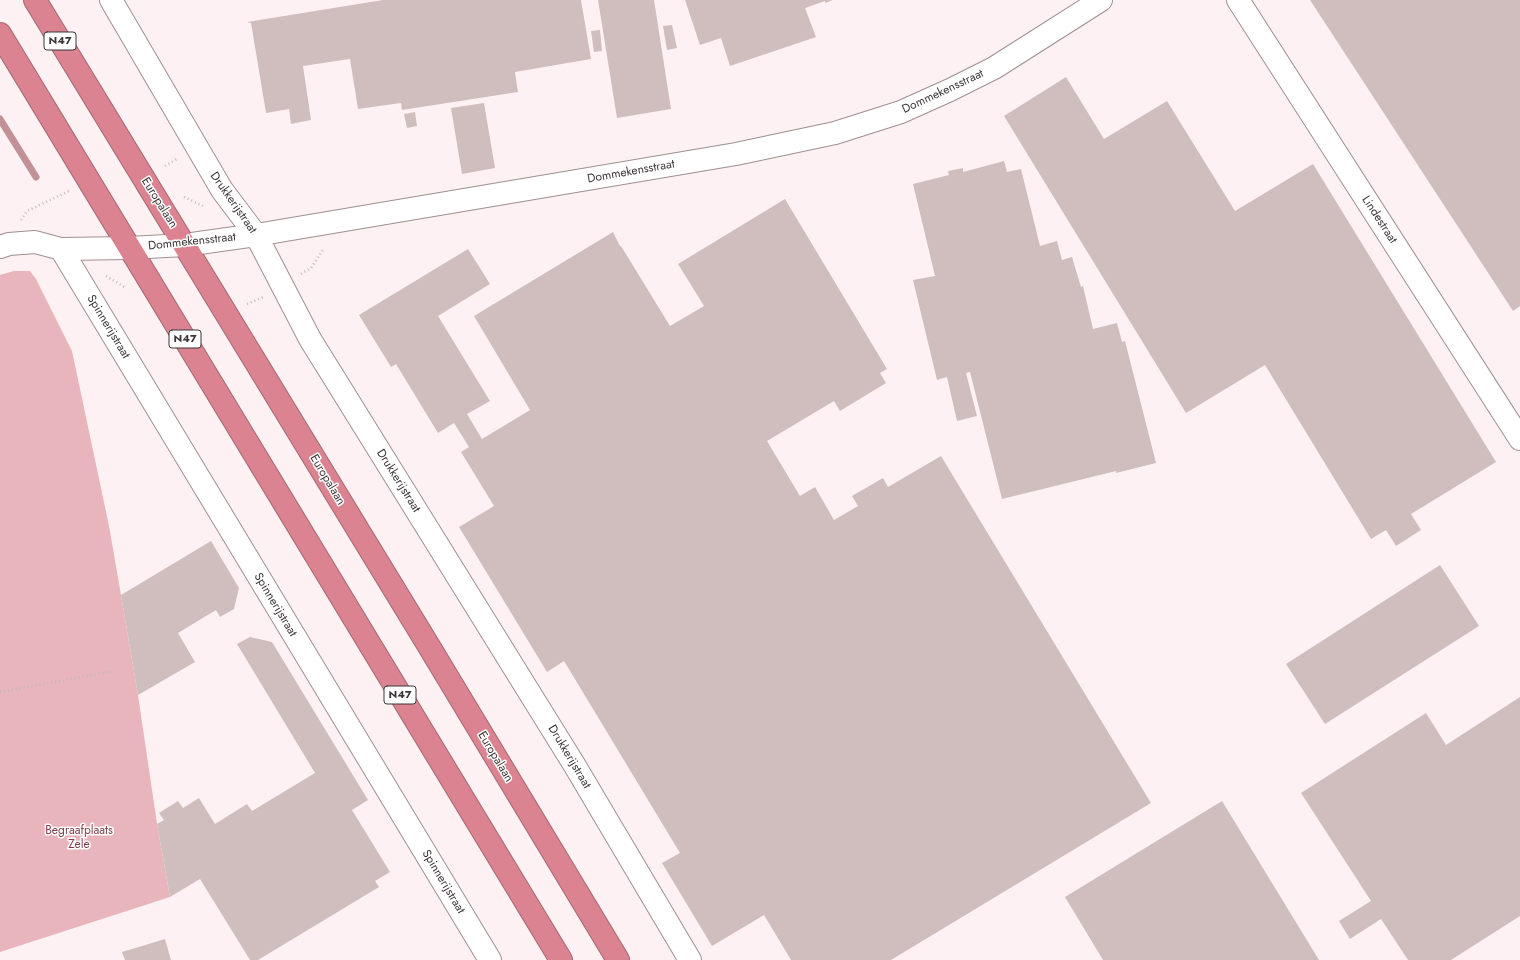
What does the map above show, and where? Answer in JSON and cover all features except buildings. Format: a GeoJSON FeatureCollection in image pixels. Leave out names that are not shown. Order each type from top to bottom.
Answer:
{"type":"FeatureCollection","features":[{"type":"Feature","properties":{"kind":"highway","name":"Europalaan"},"geometry":{"type":"LineString","coordinates":[[35,0],[618,960]]}},
{"type":"Feature","properties":{"kind":"highway","name":"N47"},"geometry":{"type":"LineString","coordinates":[[0,34],[561,960]]}},
{"type":"Feature","properties":{"kind":"street","name":"Drukkerijstraat"},"geometry":{"type":"LineString","coordinates":[[111,0],[222,190],[256,235],[310,339],[575,766],[690,960]]}},
{"type":"Feature","properties":{"kind":"street","name":"Dommekensstraat"},"geometry":{"type":"LineString","coordinates":[[0,247],[9,244],[35,242],[61,249],[185,245],[341,221],[736,154],[835,133],[901,112],[994,68],[1101,0]]}},
{"type":"Feature","properties":{"kind":"street","name":"Lindestraat"},"geometry":{"type":"LineString","coordinates":[[1238,0],[1520,439]]}},
{"type":"Feature","properties":{"kind":"street","name":"Spinnerijstraat"},"geometry":{"type":"LineString","coordinates":[[61,249],[490,960]]}},
{"type":"Feature","properties":{"kind":"path"},"geometry":{"type":"LineString","coordinates":[[282,286],[311,268],[341,221]]}},
{"type":"Feature","properties":{"kind":"path"},"geometry":{"type":"LineString","coordinates":[[0,692],[114,671]]}},
{"type":"Feature","properties":{"kind":"green space","name":"Begraafplaats Zele"},"geometry":{"type":"Polygon","coordinates":[[[14,271],[30,271],[36,279],[72,351],[109,526],[170,897],[0,952],[0,275],[14,271]]]}},
{"type":"Feature","properties":{"kind":"waterway"},"geometry":{"type":"LineString","coordinates":[[0,119],[36,177]]}}]}
